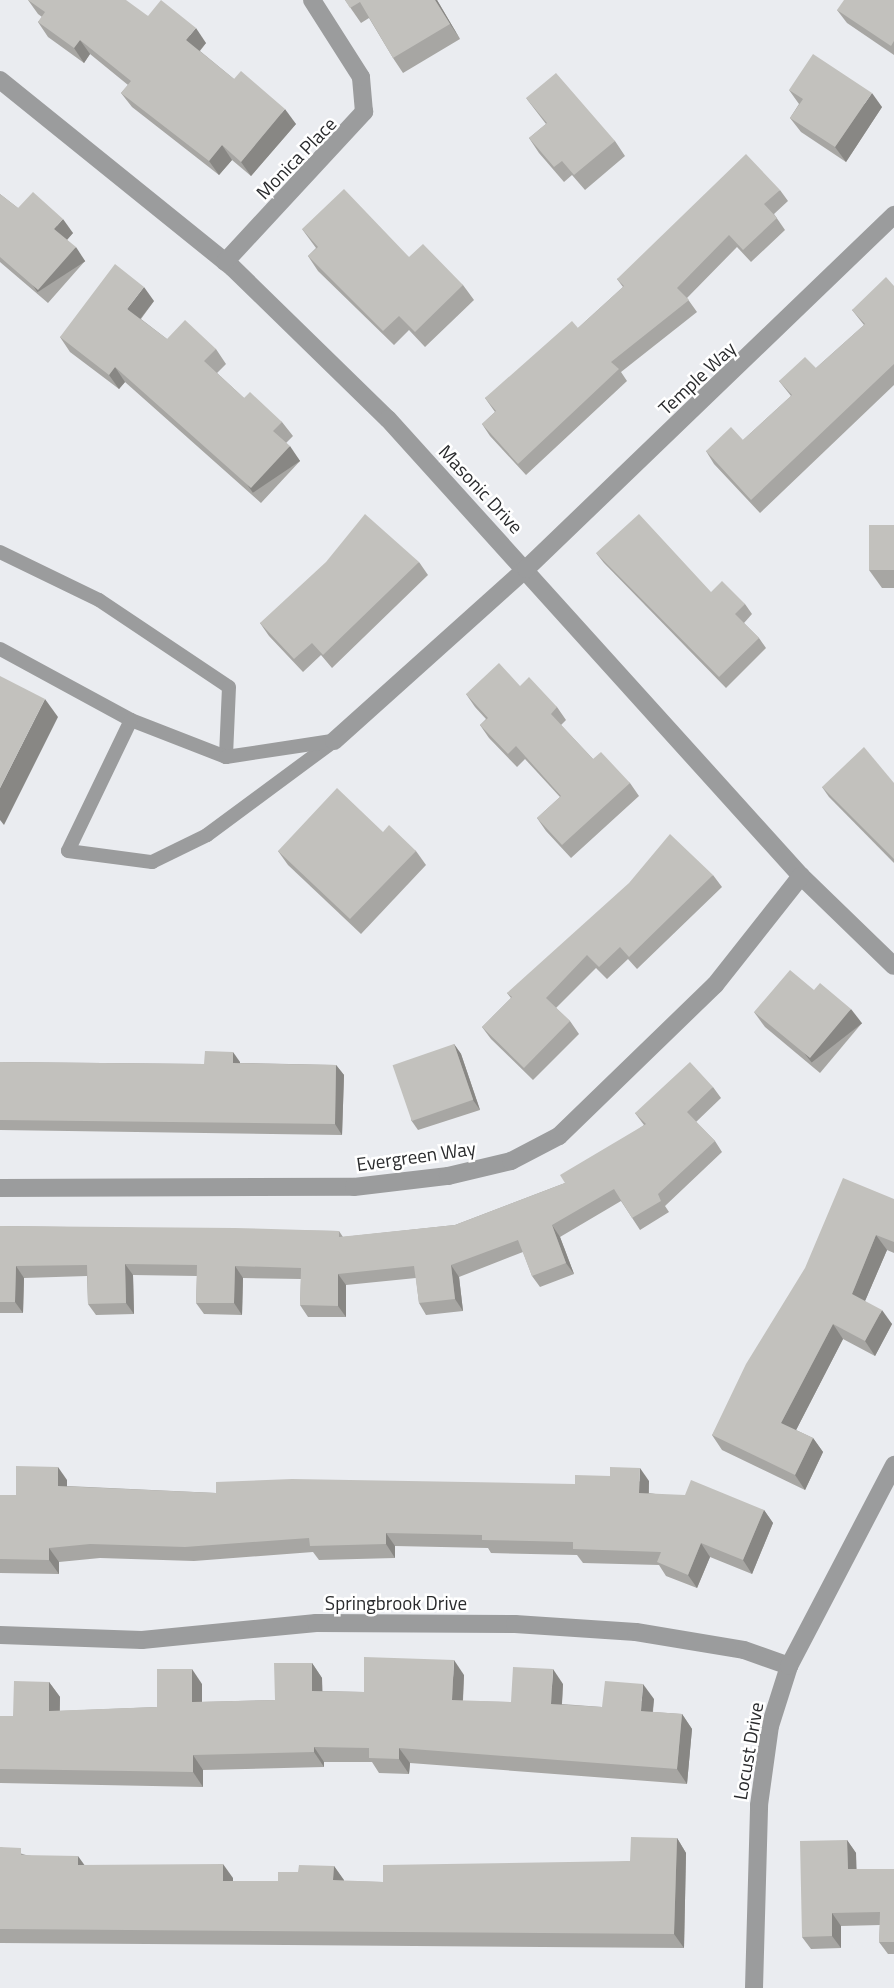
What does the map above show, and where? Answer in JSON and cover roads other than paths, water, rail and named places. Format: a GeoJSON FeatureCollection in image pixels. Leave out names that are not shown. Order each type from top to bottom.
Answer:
{"type":"FeatureCollection","features":[{"type":"Feature","properties":{"kind":"street","name":"Monica Place"},"geometry":{"type":"LineString","coordinates":[[225,262],[364,113],[360,77],[312,0]]}},
{"type":"Feature","properties":{"kind":"street","name":"Masonic Drive"},"geometry":{"type":"LineString","coordinates":[[0,80],[225,262],[388,419],[801,876],[894,966]]}},
{"type":"Feature","properties":{"kind":"street","name":"Temple Way"},"geometry":{"type":"LineString","coordinates":[[334,741],[526,569],[894,215]]}},
{"type":"Feature","properties":{"kind":"street","name":"Evergreen Way"},"geometry":{"type":"LineString","coordinates":[[0,1188],[354,1187],[448,1177],[511,1161],[559,1136],[715,985],[801,876]]}},
{"type":"Feature","properties":{"kind":"street","name":"Locust Drive"},"geometry":{"type":"LineString","coordinates":[[754,1988],[759,1805],[770,1726],[789,1666],[894,1465]]}},
{"type":"Feature","properties":{"kind":"street","name":"Springbrook Drive"},"geometry":{"type":"LineString","coordinates":[[0,1635],[142,1640],[316,1623],[515,1624],[636,1632],[744,1650],[789,1666]]}},
{"type":"Feature","properties":{"kind":"lane"},"geometry":{"type":"LineString","coordinates":[[0,552],[99,600],[229,687],[226,757]]}},
{"type":"Feature","properties":{"kind":"lane"},"geometry":{"type":"LineString","coordinates":[[0,649],[131,720],[226,757],[334,741]]}},
{"type":"Feature","properties":{"kind":"lane"},"geometry":{"type":"LineString","coordinates":[[131,720],[68,851],[152,862],[207,835],[334,741]]}}]}
